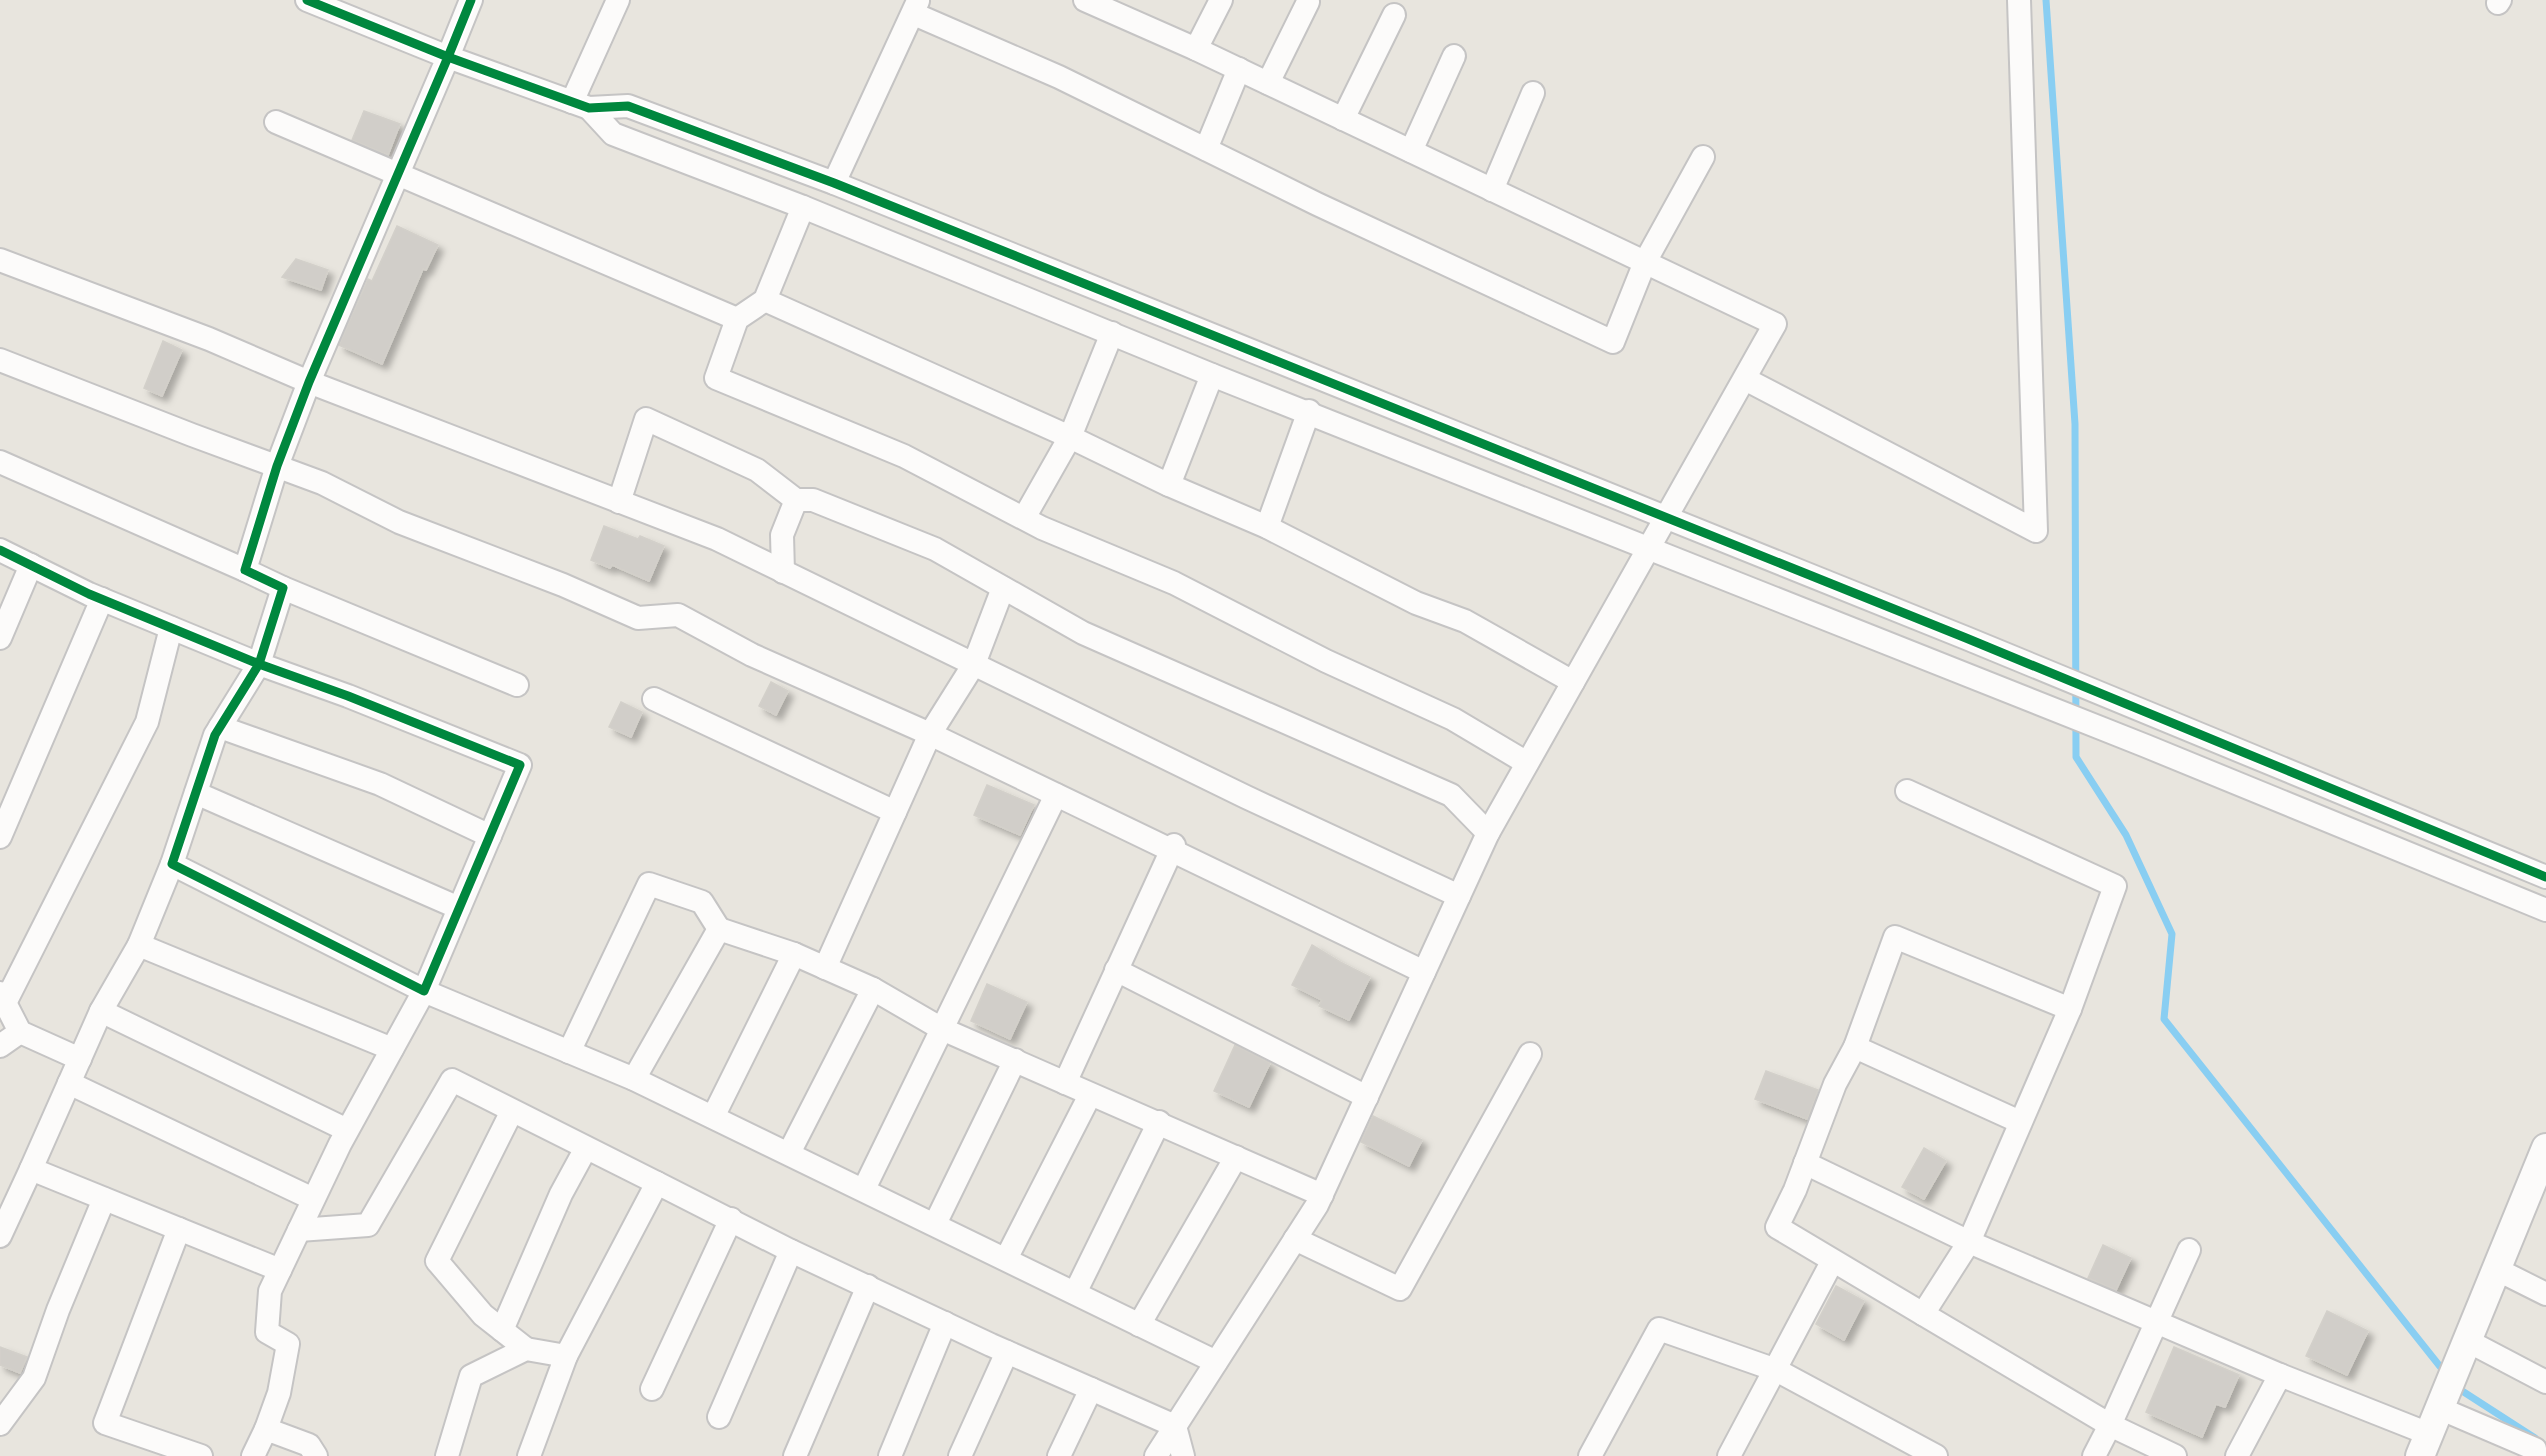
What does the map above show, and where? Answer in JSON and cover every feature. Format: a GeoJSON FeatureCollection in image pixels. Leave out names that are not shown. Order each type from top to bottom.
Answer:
{"type":"FeatureCollection","features":[{"type":"Feature","properties":{"kind":"street"},"geometry":{"type":"LineString","coordinates":[[245,570],[277,466],[309,382],[471,0]]}},
{"type":"Feature","properties":{"kind":"street"},"geometry":{"type":"LineString","coordinates":[[580,105],[618,0]]}},
{"type":"Feature","properties":{"kind":"street"},"geometry":{"type":"LineString","coordinates":[[1085,0],[1239,69],[1775,324],[1488,833],[1322,1195],[1156,1456]]}},
{"type":"Feature","properties":{"kind":"street"},"geometry":{"type":"LineString","coordinates":[[1196,49],[1221,0]]}},
{"type":"Feature","properties":{"kind":"street"},"geometry":{"type":"LineString","coordinates":[[1745,379],[2036,531],[2019,0]]}},
{"type":"Feature","properties":{"kind":"street"},"geometry":{"type":"LineString","coordinates":[[318,2],[448,57],[580,105],[628,106],[834,183],[1667,517],[2546,877]]}},
{"type":"Feature","properties":{"kind":"street"},"geometry":{"type":"LineString","coordinates":[[1268,83],[1308,2]]}},
{"type":"Feature","properties":{"kind":"street"},"geometry":{"type":"LineString","coordinates":[[834,183],[916,7],[1206,149],[1613,342],[1645,262],[1703,157]]}},
{"type":"Feature","properties":{"kind":"street"},"geometry":{"type":"LineString","coordinates":[[1343,119],[1394,15]]}},
{"type":"Feature","properties":{"kind":"street"},"geometry":{"type":"LineString","coordinates":[[1411,151],[1454,56]]}},
{"type":"Feature","properties":{"kind":"street"},"geometry":{"type":"LineString","coordinates":[[1206,149],[1239,69]]}},
{"type":"Feature","properties":{"kind":"street"},"geometry":{"type":"LineString","coordinates":[[1492,190],[1533,93]]}},
{"type":"Feature","properties":{"kind":"street"},"geometry":{"type":"LineString","coordinates":[[580,105],[613,134],[803,207],[1212,375],[1309,411],[2065,714],[2546,910]]}},
{"type":"Feature","properties":{"kind":"street"},"geometry":{"type":"LineString","coordinates":[[276,122],[737,320]]}},
{"type":"Feature","properties":{"kind":"street"},"geometry":{"type":"LineString","coordinates":[[803,207],[765,300],[737,320],[716,378],[904,456],[1024,518],[1174,583],[1326,661],[1453,719],[1527,763]]}},
{"type":"Feature","properties":{"kind":"street"},"geometry":{"type":"LineString","coordinates":[[0,260],[209,339],[309,382],[717,540],[1246,797],[1459,896]]}},
{"type":"Feature","properties":{"kind":"street"},"geometry":{"type":"LineString","coordinates":[[765,300],[1070,437],[1168,485],[1267,527],[1416,603],[1466,621],[1573,682]]}},
{"type":"Feature","properties":{"kind":"street"},"geometry":{"type":"LineString","coordinates":[[1024,518],[1070,437],[1112,333]]}},
{"type":"Feature","properties":{"kind":"street"},"geometry":{"type":"LineString","coordinates":[[0,360],[322,483],[399,522],[563,585],[638,618],[678,615],[752,655],[930,734],[1173,848],[1424,972]]}},
{"type":"Feature","properties":{"kind":"street"},"geometry":{"type":"LineString","coordinates":[[1168,485],[1212,375]]}},
{"type":"Feature","properties":{"kind":"street"},"geometry":{"type":"LineString","coordinates":[[1267,527],[1309,411]]}},
{"type":"Feature","properties":{"kind":"street"},"geometry":{"type":"LineString","coordinates":[[619,501],[646,419],[757,470],[796,500],[813,500],[935,549],[1083,633],[1451,795],[1488,833]]}},
{"type":"Feature","properties":{"kind":"street"},"geometry":{"type":"LineString","coordinates":[[0,462],[283,588],[517,685]]}},
{"type":"Feature","properties":{"kind":"street"},"geometry":{"type":"LineString","coordinates":[[783,572],[782,535],[796,500]]}},
{"type":"Feature","properties":{"kind":"street"},"geometry":{"type":"LineString","coordinates":[[0,550],[102,599],[171,628],[520,765],[424,991],[347,1130],[270,1291],[267,1332],[288,1344],[279,1393],[266,1429],[252,1456]]}},
{"type":"Feature","properties":{"kind":"street"},"geometry":{"type":"LineString","coordinates":[[0,638],[31,565]]}},
{"type":"Feature","properties":{"kind":"street"},"geometry":{"type":"LineString","coordinates":[[0,1236],[101,1011],[139,945],[171,864],[215,735],[259,664],[283,588]]}},
{"type":"Feature","properties":{"kind":"street"},"geometry":{"type":"LineString","coordinates":[[825,968],[930,734],[974,664],[1004,588]]}},
{"type":"Feature","properties":{"kind":"street"},"geometry":{"type":"LineString","coordinates":[[0,837],[102,599]]}},
{"type":"Feature","properties":{"kind":"street"},"geometry":{"type":"LineString","coordinates":[[80,1059],[20,1032],[3,998],[147,722],[171,628]]}},
{"type":"Feature","properties":{"kind":"street"},"geometry":{"type":"LineString","coordinates":[[654,699],[895,812]]}},
{"type":"Feature","properties":{"kind":"street"},"geometry":{"type":"LineString","coordinates":[[220,727],[380,784],[490,836]]}},
{"type":"Feature","properties":{"kind":"street"},"geometry":{"type":"LineString","coordinates":[[1907,791],[2115,886],[2070,1010],[1969,1242],[1923,1314]]}},
{"type":"Feature","properties":{"kind":"street"},"geometry":{"type":"LineString","coordinates":[[196,793],[459,908]]}},
{"type":"Feature","properties":{"kind":"street"},"geometry":{"type":"LineString","coordinates":[[864,1189],[1056,795]]}},
{"type":"Feature","properties":{"kind":"street"},"geometry":{"type":"LineString","coordinates":[[1065,1083],[1173,848]]}},
{"type":"Feature","properties":{"kind":"street"},"geometry":{"type":"LineString","coordinates":[[171,864],[424,991],[634,1079],[1216,1362]]}},
{"type":"Feature","properties":{"kind":"street"},"geometry":{"type":"LineString","coordinates":[[569,1052],[649,884],[702,902],[719,929],[794,954],[873,989],[942,1029],[1322,1195]]}},
{"type":"Feature","properties":{"kind":"street"},"geometry":{"type":"LineString","coordinates":[[634,1079],[719,929]]}},
{"type":"Feature","properties":{"kind":"street"},"geometry":{"type":"LineString","coordinates":[[2070,1010],[1895,937],[1855,1047],[1835,1084],[1805,1163],[1777,1227],[1832,1262],[2110,1425],[2175,1456]]}},
{"type":"Feature","properties":{"kind":"street"},"geometry":{"type":"LineString","coordinates":[[139,945],[392,1049]]}},
{"type":"Feature","properties":{"kind":"street"},"geometry":{"type":"LineString","coordinates":[[713,1117],[794,954]]}},
{"type":"Feature","properties":{"kind":"street"},"geometry":{"type":"LineString","coordinates":[[1116,970],[1367,1097]]}},
{"type":"Feature","properties":{"kind":"street"},"geometry":{"type":"LineString","coordinates":[[789,1153],[873,989]]}},
{"type":"Feature","properties":{"kind":"street"},"geometry":{"type":"LineString","coordinates":[[101,1011],[347,1130]]}},
{"type":"Feature","properties":{"kind":"street"},"geometry":{"type":"LineString","coordinates":[[0,1046],[20,1032]]}},
{"type":"Feature","properties":{"kind":"street"},"geometry":{"type":"LineString","coordinates":[[1855,1047],[2020,1122]]}},
{"type":"Feature","properties":{"kind":"street"},"geometry":{"type":"LineString","coordinates":[[1295,1239],[1400,1289],[1530,1054]]}},
{"type":"Feature","properties":{"kind":"street"},"geometry":{"type":"LineString","coordinates":[[935,1224],[1015,1060]]}},
{"type":"Feature","properties":{"kind":"street"},"geometry":{"type":"LineString","coordinates":[[299,1230],[368,1225],[452,1080],[791,1251],[1007,1352],[1176,1426]]}},
{"type":"Feature","properties":{"kind":"street"},"geometry":{"type":"LineString","coordinates":[[69,1083],[313,1199]]}},
{"type":"Feature","properties":{"kind":"street"},"geometry":{"type":"LineString","coordinates":[[1006,1260],[1090,1095]]}},
{"type":"Feature","properties":{"kind":"street"},"geometry":{"type":"LineString","coordinates":[[512,1111],[437,1261],[483,1315],[526,1348],[566,1356]]}},
{"type":"Feature","properties":{"kind":"street"},"geometry":{"type":"LineString","coordinates":[[1074,1293],[1159,1122]]}},
{"type":"Feature","properties":{"kind":"street"},"geometry":{"type":"LineString","coordinates":[[502,1330],[561,1194],[586,1148]]}},
{"type":"Feature","properties":{"kind":"street"},"geometry":{"type":"LineString","coordinates":[[1805,1163],[1969,1242],[2280,1375],[2425,1445],[2496,1269],[2539,1188],[2546,1149]]}},
{"type":"Feature","properties":{"kind":"street"},"geometry":{"type":"LineString","coordinates":[[1139,1325],[1236,1157]]}},
{"type":"Feature","properties":{"kind":"street"},"geometry":{"type":"LineString","coordinates":[[31,1169],[280,1270]]}},
{"type":"Feature","properties":{"kind":"street"},"geometry":{"type":"LineString","coordinates":[[529,1456],[566,1356],[657,1183]]}},
{"type":"Feature","properties":{"kind":"street"},"geometry":{"type":"LineString","coordinates":[[0,1424],[9,1403],[34,1378],[58,1310],[104,1199]]}},
{"type":"Feature","properties":{"kind":"street"},"geometry":{"type":"LineString","coordinates":[[652,1389],[731,1219]]}},
{"type":"Feature","properties":{"kind":"street"},"geometry":{"type":"LineString","coordinates":[[179,1229],[105,1423],[201,1456]]}},
{"type":"Feature","properties":{"kind":"street"},"geometry":{"type":"LineString","coordinates":[[2094,1456],[2189,1250]]}},
{"type":"Feature","properties":{"kind":"street"},"geometry":{"type":"LineString","coordinates":[[719,1417],[791,1251]]}},
{"type":"Feature","properties":{"kind":"street"},"geometry":{"type":"LineString","coordinates":[[1729,1456],[1832,1262]]}},
{"type":"Feature","properties":{"kind":"street"},"geometry":{"type":"LineString","coordinates":[[2496,1269],[2546,1294]]}},
{"type":"Feature","properties":{"kind":"street"},"geometry":{"type":"LineString","coordinates":[[795,1456],[868,1286]]}},
{"type":"Feature","properties":{"kind":"street"},"geometry":{"type":"LineString","coordinates":[[890,1456],[945,1323]]}},
{"type":"Feature","properties":{"kind":"street"},"geometry":{"type":"LineString","coordinates":[[1590,1456],[1659,1329],[1776,1370],[1936,1456]]}},
{"type":"Feature","properties":{"kind":"street"},"geometry":{"type":"LineString","coordinates":[[2466,1340],[2546,1382]]}},
{"type":"Feature","properties":{"kind":"street"},"geometry":{"type":"LineString","coordinates":[[447,1456],[471,1376],[526,1348]]}},
{"type":"Feature","properties":{"kind":"street"},"geometry":{"type":"LineString","coordinates":[[960,1456],[1007,1352]]}},
{"type":"Feature","properties":{"kind":"street"},"geometry":{"type":"LineString","coordinates":[[2238,1456],[2280,1375]]}},
{"type":"Feature","properties":{"kind":"street"},"geometry":{"type":"LineString","coordinates":[[1059,1456],[1091,1389]]}},
{"type":"Feature","properties":{"kind":"street"},"geometry":{"type":"LineString","coordinates":[[2445,1392],[2535,1449],[2536,1456]]}},
{"type":"Feature","properties":{"kind":"street"},"geometry":{"type":"LineString","coordinates":[[1176,1426],[1184,1456]]}},
{"type":"Feature","properties":{"kind":"street"},"geometry":{"type":"LineString","coordinates":[[266,1429],[309,1445],[316,1456]]}},
{"type":"Feature","properties":{"kind":"building"},"geometry":{"type":"Polygon","coordinates":[[[364,111],[400,124],[388,155],[352,140],[364,111]]]}},
{"type":"Feature","properties":{"kind":"building"},"geometry":{"type":"Polygon","coordinates":[[[397,226],[438,245],[426,270],[423,269],[382,364],[339,345],[368,279],[372,281],[397,226]]]}},
{"type":"Feature","properties":{"kind":"building"},"geometry":{"type":"Polygon","coordinates":[[[296,259],[328,270],[321,290],[282,277],[296,259]]]}},
{"type":"Feature","properties":{"kind":"building"},"geometry":{"type":"Polygon","coordinates":[[[163,341],[182,350],[162,396],[144,388],[163,341]]]}},
{"type":"Feature","properties":{"kind":"building"},"geometry":{"type":"Polygon","coordinates":[[[604,526],[638,539],[640,536],[664,546],[649,581],[612,565],[610,568],[591,560],[604,526]]]}},
{"type":"Feature","properties":{"kind":"building"},"geometry":{"type":"Polygon","coordinates":[[[771,682],[788,691],[776,715],[759,706],[771,682]]]}},
{"type":"Feature","properties":{"kind":"building"},"geometry":{"type":"Polygon","coordinates":[[[621,702],[642,712],[631,737],[609,727],[621,702]]]}},
{"type":"Feature","properties":{"kind":"building"},"geometry":{"type":"Polygon","coordinates":[[[987,785],[1034,805],[1020,835],[974,815],[987,785]]]}},
{"type":"Feature","properties":{"kind":"building"},"geometry":{"type":"Polygon","coordinates":[[[1312,945],[1370,977],[1349,1020],[1319,1006],[1322,1000],[1292,985],[1312,945]]]}},
{"type":"Feature","properties":{"kind":"building"},"geometry":{"type":"Polygon","coordinates":[[[987,984],[1027,1002],[1010,1039],[971,1021],[987,984]]]}},
{"type":"Feature","properties":{"kind":"building"},"geometry":{"type":"Polygon","coordinates":[[[1235,1045],[1270,1063],[1249,1107],[1214,1091],[1235,1045]]]}},
{"type":"Feature","properties":{"kind":"building"},"geometry":{"type":"Polygon","coordinates":[[[1766,1071],[1818,1090],[1807,1119],[1755,1099],[1766,1071]]]}},
{"type":"Feature","properties":{"kind":"building"},"geometry":{"type":"Polygon","coordinates":[[[1373,1116],[1422,1140],[1409,1166],[1361,1142],[1373,1116]]]}},
{"type":"Feature","properties":{"kind":"building"},"geometry":{"type":"Polygon","coordinates":[[[1924,1148],[1946,1161],[1924,1199],[1902,1187],[1924,1148]]]}},
{"type":"Feature","properties":{"kind":"building"},"geometry":{"type":"Polygon","coordinates":[[[2103,1245],[2131,1258],[2116,1290],[2088,1278],[2103,1245]]]}},
{"type":"Feature","properties":{"kind":"building"},"geometry":{"type":"Polygon","coordinates":[[[1836,1286],[1864,1301],[1844,1340],[1816,1324],[1836,1286]]]}},
{"type":"Feature","properties":{"kind":"building"},"geometry":{"type":"Polygon","coordinates":[[[2327,1311],[2368,1331],[2347,1375],[2306,1356],[2327,1311]]]}},
{"type":"Feature","properties":{"kind":"building"},"geometry":{"type":"Polygon","coordinates":[[[0,1347],[27,1357],[20,1373],[0,1365],[0,1347]]]}},
{"type":"Feature","properties":{"kind":"building"},"geometry":{"type":"Polygon","coordinates":[[[2174,1347],[2239,1375],[2225,1407],[2216,1404],[2202,1437],[2146,1412],[2174,1347]]]}},
{"type":"Feature","properties":{"kind":"waterway"},"geometry":{"type":"LineString","coordinates":[[2046,0],[2075,424],[2076,757],[2126,835],[2172,934],[2164,1019],[2446,1374]]}},
{"type":"Feature","properties":{"kind":"waterway"},"geometry":{"type":"LineString","coordinates":[[2456,1387],[2535,1438]]}},
{"type":"Feature","properties":{"kind":"cycle path"},"geometry":{"type":"LineString","coordinates":[[0,550],[89,594],[259,664],[215,735],[172,864],[424,991],[520,765],[348,696],[259,664],[283,588],[245,570],[277,466],[309,382],[448,57],[307,0]]}},
{"type":"Feature","properties":{"kind":"cycle path"},"geometry":{"type":"LineString","coordinates":[[471,0],[448,57],[589,108],[628,106],[834,183],[1966,638],[2546,877]]}}]}
